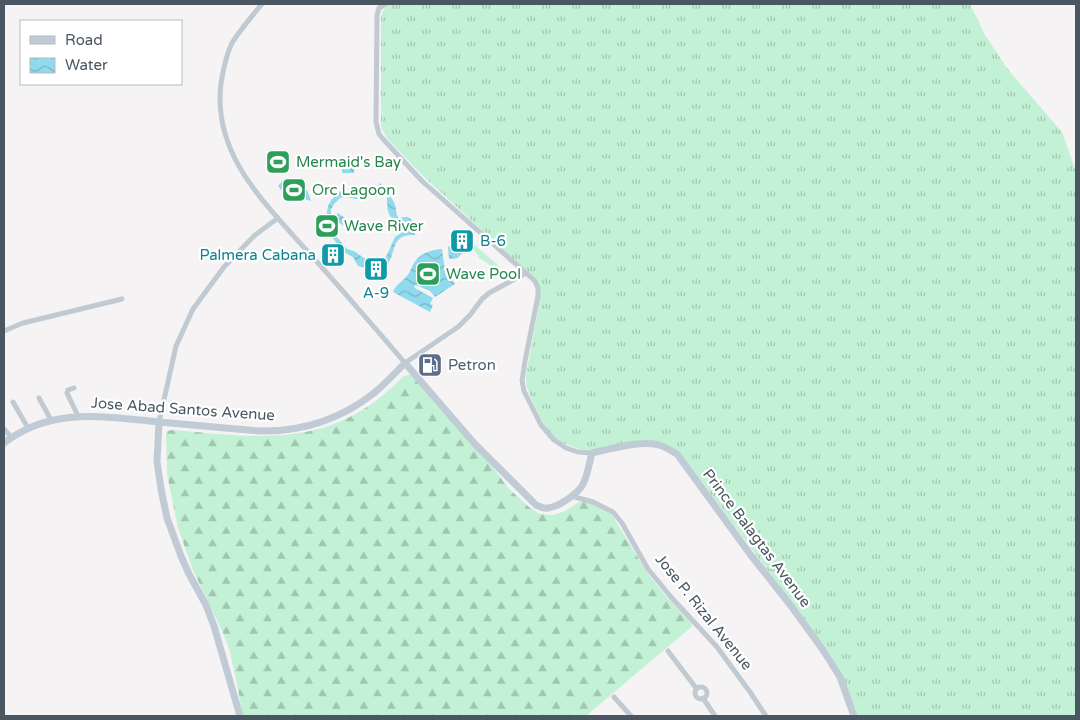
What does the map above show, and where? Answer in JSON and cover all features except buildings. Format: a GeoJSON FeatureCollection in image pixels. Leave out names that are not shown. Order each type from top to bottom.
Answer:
{"type":"FeatureCollection","features":[{"type":"Feature","properties":{"kind":"main road","name":"Jose Abad Santos Avenue"},"geometry":{"type":"LineString","coordinates":[[4,443],[28,428],[51,420],[78,416],[259,431],[295,429],[337,416],[355,406],[375,392],[405,363]]}},
{"type":"Feature","properties":{"kind":"main road"},"geometry":{"type":"LineString","coordinates":[[405,363],[474,443],[536,505],[549,508],[562,503],[579,490],[583,485],[592,453]]}},
{"type":"Feature","properties":{"kind":"main road"},"geometry":{"type":"LineString","coordinates":[[159,422],[157,461],[167,518],[181,556],[206,605],[214,626],[240,716]]}},
{"type":"Feature","properties":{"kind":"main road","name":"Prince Balagtas Avenue"},"geometry":{"type":"LineString","coordinates":[[592,453],[651,444],[660,445],[677,454],[750,554],[792,606],[828,657],[840,677],[854,716]]}},
{"type":"Feature","properties":{"kind":"street"},"geometry":{"type":"LineString","coordinates":[[262,4],[232,43],[222,75],[220,109],[223,128],[236,162],[246,180],[405,363],[458,327],[489,292],[526,272]]}},
{"type":"Feature","properties":{"kind":"street"},"geometry":{"type":"LineString","coordinates":[[386,4],[379,6],[377,15],[376,122],[379,134],[422,181],[535,281],[538,292],[522,381],[524,391],[541,425],[554,440],[566,448],[578,452],[592,453]]}},
{"type":"Feature","properties":{"kind":"street"},"geometry":{"type":"LineString","coordinates":[[159,422],[176,346],[193,309],[224,267],[256,235],[278,218]]}},
{"type":"Feature","properties":{"kind":"street"},"geometry":{"type":"LineString","coordinates":[[4,331],[23,322],[122,299]]}},
{"type":"Feature","properties":{"kind":"street"},"geometry":{"type":"LineString","coordinates":[[74,388],[68,390],[67,393],[78,416]]}},
{"type":"Feature","properties":{"kind":"street"},"geometry":{"type":"LineString","coordinates":[[38,398],[51,420]]}},
{"type":"Feature","properties":{"kind":"street"},"geometry":{"type":"LineString","coordinates":[[13,402],[28,428]]}},
{"type":"Feature","properties":{"kind":"street"},"geometry":{"type":"LineString","coordinates":[[4,429],[11,437]]}},
{"type":"Feature","properties":{"kind":"street","name":"Jose P. Rizal Avenue"},"geometry":{"type":"LineString","coordinates":[[571,496],[593,502],[613,512],[622,523],[648,568],[671,597],[717,647],[765,715]]}},
{"type":"Feature","properties":{"kind":"street"},"geometry":{"type":"LineString","coordinates":[[668,651],[696,688],[696,696],[703,698],[715,716]]}},
{"type":"Feature","properties":{"kind":"street"},"geometry":{"type":"LineString","coordinates":[[696,688],[705,689],[706,695],[703,698]]}},
{"type":"Feature","properties":{"kind":"street"},"geometry":{"type":"LineString","coordinates":[[614,697],[631,716]]}},
{"type":"Feature","properties":{"kind":"street"},"geometry":{"type":"LineString","coordinates":[[758,716],[765,715]]}},
{"type":"Feature","properties":{"kind":"green space"},"geometry":{"type":"Polygon","coordinates":[[[393,4],[970,4],[985,35],[1009,71],[1062,132],[1076,172],[1076,716],[858,716],[843,676],[830,654],[683,457],[667,445],[583,450],[564,444],[552,436],[540,417],[526,384],[540,299],[531,275],[422,175],[387,138],[381,127],[381,18],[384,9],[393,4]]]}},
{"type":"Feature","properties":{"kind":"green space"},"geometry":{"type":"Polygon","coordinates":[[[462,234],[499,266],[500,272],[496,277],[492,279],[490,276],[492,273],[491,267],[478,258],[479,256],[462,234]]]}},
{"type":"Feature","properties":{"kind":"green space"},"geometry":{"type":"Polygon","coordinates":[[[411,375],[488,460],[508,488],[529,507],[540,514],[553,515],[565,511],[581,501],[591,503],[612,515],[648,574],[691,622],[692,626],[689,629],[586,716],[243,716],[230,652],[224,635],[193,570],[178,528],[167,474],[166,433],[172,430],[270,436],[317,429],[340,422],[362,410],[404,376],[411,375]]]}},
{"type":"Feature","properties":{"kind":"water","name":"Mermaid's Bay"},"geometry":{"type":"Polygon","coordinates":[[[284,153],[286,155],[282,166],[277,171],[274,171],[271,167],[276,155],[284,153]]]}},
{"type":"Feature","properties":{"kind":"water"},"geometry":{"type":"Polygon","coordinates":[[[342,165],[354,165],[354,173],[342,173],[342,165]]]}},
{"type":"Feature","properties":{"kind":"water","name":"Orc Lagoon"},"geometry":{"type":"Polygon","coordinates":[[[289,178],[303,186],[311,201],[301,199],[297,194],[292,197],[283,192],[278,186],[284,179],[289,178]]]}},
{"type":"Feature","properties":{"kind":"water","name":"Wave River"},"geometry":{"type":"Polygon","coordinates":[[[381,183],[381,187],[393,200],[399,218],[407,217],[411,219],[413,225],[410,230],[415,235],[406,236],[397,242],[385,267],[362,267],[358,266],[353,257],[344,252],[327,231],[325,224],[328,206],[332,199],[343,189],[345,194],[353,196],[366,189],[374,188],[381,183]],[[383,193],[370,194],[357,199],[340,198],[331,209],[329,224],[331,230],[347,249],[379,263],[385,259],[395,237],[407,229],[409,225],[408,222],[392,219],[388,209],[387,197],[383,193]]]}},
{"type":"Feature","properties":{"kind":"water"},"geometry":{"type":"Polygon","coordinates":[[[338,213],[349,221],[345,227],[334,219],[338,213]]]}},
{"type":"Feature","properties":{"kind":"water"},"geometry":{"type":"Polygon","coordinates":[[[457,241],[465,251],[457,258],[449,259],[448,247],[457,241]]]}},
{"type":"Feature","properties":{"kind":"water","name":"Wave Pool"},"geometry":{"type":"Polygon","coordinates":[[[442,249],[445,270],[455,284],[435,297],[430,291],[416,285],[414,286],[433,298],[430,304],[433,305],[430,312],[393,292],[419,257],[430,251],[442,249]]]}},
{"type":"Feature","properties":{"kind":"place","name":"Mermaid's Bay"},"geometry":{"type":"Point","coordinates":[278,162]}},
{"type":"Feature","properties":{"kind":"place","name":"Orc Lagoon"},"geometry":{"type":"Point","coordinates":[294,190]}},
{"type":"Feature","properties":{"kind":"place","name":"Wave River"},"geometry":{"type":"Point","coordinates":[327,226]}},
{"type":"Feature","properties":{"kind":"place","name":"B-6"},"geometry":{"type":"Point","coordinates":[462,241]}},
{"type":"Feature","properties":{"kind":"place","name":"Palmera Cabana"},"geometry":{"type":"Point","coordinates":[333,255]}},
{"type":"Feature","properties":{"kind":"place","name":"A-9"},"geometry":{"type":"Point","coordinates":[376,269]}},
{"type":"Feature","properties":{"kind":"place","name":"Wave Pool"},"geometry":{"type":"Point","coordinates":[428,274]}},
{"type":"Feature","properties":{"kind":"place","name":"Petron"},"geometry":{"type":"Point","coordinates":[430,365]}}]}
